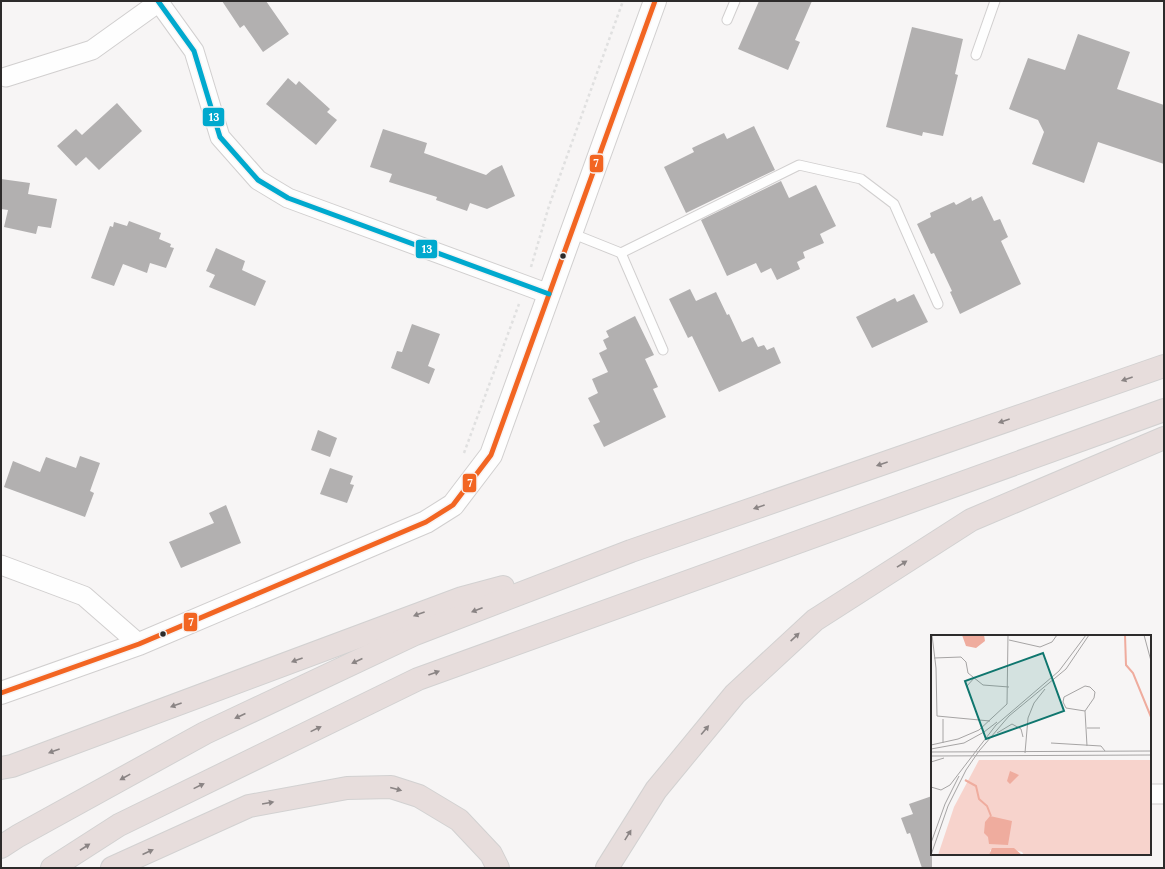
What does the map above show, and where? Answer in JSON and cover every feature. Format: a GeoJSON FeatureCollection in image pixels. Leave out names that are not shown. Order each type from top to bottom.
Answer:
{"type":"FeatureCollection","features":[{"type":"Feature","properties":{"kind":"highway"},"geometry":{"type":"LineString","coordinates":[[1,847],[25,832],[212,730],[415,634],[631,551],[1164,366]]}},
{"type":"Feature","properties":{"kind":"highway"},"geometry":{"type":"LineString","coordinates":[[52,868],[119,825],[418,679],[1164,410]]}},
{"type":"Feature","properties":{"kind":"highway"},"geometry":{"type":"LineString","coordinates":[[607,868],[656,790],[735,694],[815,620],[971,520],[1164,438]]}},
{"type":"Feature","properties":{"kind":"highway"},"geometry":{"type":"LineString","coordinates":[[1,768],[19,764],[462,598],[631,551]]}},
{"type":"Feature","properties":{"kind":"highway"},"geometry":{"type":"LineString","coordinates":[[112,868],[248,806],[347,788],[391,787],[419,796],[459,820],[491,854],[498,868]]}},
{"type":"Feature","properties":{"kind":"street"},"geometry":{"type":"LineString","coordinates":[[6,77],[92,50],[159,1],[194,51],[220,137],[258,180],[288,198],[549,294]]}},
{"type":"Feature","properties":{"kind":"street"},"geometry":{"type":"LineString","coordinates":[[1,692],[139,644],[426,522],[453,505],[490,455],[655,1]]}},
{"type":"Feature","properties":{"kind":"street"},"geometry":{"type":"LineString","coordinates":[[1,565],[84,596],[139,644]]}},
{"type":"Feature","properties":{"kind":"street"},"geometry":{"type":"LineString","coordinates":[[1151,794],[1164,794]]}},
{"type":"Feature","properties":{"kind":"lane"},"geometry":{"type":"LineString","coordinates":[[728,20],[735,1]]}},
{"type":"Feature","properties":{"kind":"lane"},"geometry":{"type":"LineString","coordinates":[[976,55],[995,1]]}},
{"type":"Feature","properties":{"kind":"lane"},"geometry":{"type":"LineString","coordinates":[[621,253],[799,165],[861,179],[894,204],[938,304]]}},
{"type":"Feature","properties":{"kind":"lane"},"geometry":{"type":"LineString","coordinates":[[571,233],[621,253],[663,350]]}},
{"type":"Feature","properties":{"kind":"path"},"geometry":{"type":"LineString","coordinates":[[462,460],[525,285],[549,206],[623,1]]}},
{"type":"Feature","properties":{"kind":"building"},"geometry":{"type":"Polygon","coordinates":[[[222,1],[266,1],[289,34],[263,52],[244,25],[240,28],[222,1]]]}},
{"type":"Feature","properties":{"kind":"building"},"geometry":{"type":"Polygon","coordinates":[[[759,1],[812,1],[795,40],[800,42],[788,70],[738,49],[759,1]]]}},
{"type":"Feature","properties":{"kind":"building"},"geometry":{"type":"Polygon","coordinates":[[[912,27],[963,39],[955,74],[958,75],[943,136],[923,132],[922,136],[886,127],[912,27]]]}},
{"type":"Feature","properties":{"kind":"building"},"geometry":{"type":"Polygon","coordinates":[[[1078,34],[1130,52],[1117,89],[1164,105],[1164,164],[1098,142],[1084,183],[1032,164],[1044,132],[1038,120],[1009,109],[1028,58],[1065,70],[1078,34]]]}},
{"type":"Feature","properties":{"kind":"building"},"geometry":{"type":"Polygon","coordinates":[[[288,78],[296,85],[299,81],[330,109],[327,112],[337,120],[316,145],[266,104],[288,78]]]}},
{"type":"Feature","properties":{"kind":"building"},"geometry":{"type":"Polygon","coordinates":[[[117,103],[142,131],[99,170],[86,157],[76,166],[57,146],[76,129],[82,135],[117,103]]]}},
{"type":"Feature","properties":{"kind":"building"},"geometry":{"type":"Polygon","coordinates":[[[754,126],[775,170],[686,213],[664,167],[694,152],[692,148],[724,133],[727,139],[754,126]]]}},
{"type":"Feature","properties":{"kind":"building"},"geometry":{"type":"Polygon","coordinates":[[[383,129],[427,143],[424,153],[486,175],[502,165],[515,196],[487,209],[470,203],[467,211],[436,200],[437,197],[389,182],[392,174],[370,167],[383,129]]]}},
{"type":"Feature","properties":{"kind":"building"},"geometry":{"type":"Polygon","coordinates":[[[1,179],[30,183],[28,194],[57,199],[51,228],[38,226],[36,234],[4,227],[8,210],[1,209],[1,179]]]}},
{"type":"Feature","properties":{"kind":"building"},"geometry":{"type":"Polygon","coordinates":[[[781,181],[789,198],[816,185],[836,226],[820,234],[824,243],[803,252],[805,258],[797,262],[800,269],[777,280],[771,268],[761,273],[756,263],[727,276],[701,220],[781,181]]]}},
{"type":"Feature","properties":{"kind":"building"},"geometry":{"type":"Polygon","coordinates":[[[982,196],[994,221],[1000,219],[1008,237],[1001,241],[1021,284],[960,314],[950,292],[952,291],[934,253],[931,254],[917,224],[931,217],[930,213],[954,202],[956,205],[971,197],[972,201],[982,196]]]}},
{"type":"Feature","properties":{"kind":"building"},"geometry":{"type":"Polygon","coordinates":[[[129,221],[161,233],[159,239],[171,244],[170,247],[174,248],[166,268],[150,263],[147,273],[123,264],[114,286],[91,278],[110,226],[113,227],[114,222],[127,226],[129,221]]]}},
{"type":"Feature","properties":{"kind":"building"},"geometry":{"type":"Polygon","coordinates":[[[216,248],[245,261],[242,270],[266,281],[255,306],[209,287],[215,275],[206,271],[216,248]]]}},
{"type":"Feature","properties":{"kind":"building"},"geometry":{"type":"Polygon","coordinates":[[[690,289],[696,301],[716,292],[727,315],[729,314],[742,342],[753,337],[758,347],[764,345],[767,350],[774,347],[781,363],[719,392],[692,336],[688,338],[669,299],[690,289]]]}},
{"type":"Feature","properties":{"kind":"building"},"geometry":{"type":"Polygon","coordinates":[[[914,294],[928,322],[872,348],[856,317],[895,298],[897,302],[914,294]]]}},
{"type":"Feature","properties":{"kind":"building"},"geometry":{"type":"Polygon","coordinates":[[[635,316],[654,355],[645,359],[658,387],[653,389],[666,417],[604,447],[593,425],[600,422],[588,398],[598,393],[592,379],[608,372],[599,353],[607,349],[603,340],[609,337],[606,331],[635,316]]]}},
{"type":"Feature","properties":{"kind":"building"},"geometry":{"type":"Polygon","coordinates":[[[412,324],[440,334],[428,366],[435,369],[429,384],[391,368],[397,351],[402,352],[412,324]]]}},
{"type":"Feature","properties":{"kind":"building"},"geometry":{"type":"Polygon","coordinates":[[[318,430],[337,438],[330,457],[311,450],[318,430]]]}},
{"type":"Feature","properties":{"kind":"building"},"geometry":{"type":"Polygon","coordinates":[[[80,456],[100,463],[90,491],[94,493],[85,517],[4,487],[13,461],[40,472],[46,457],[76,468],[80,456]]]}},
{"type":"Feature","properties":{"kind":"building"},"geometry":{"type":"Polygon","coordinates":[[[330,468],[353,476],[350,484],[354,485],[347,503],[320,494],[330,468]]]}},
{"type":"Feature","properties":{"kind":"building"},"geometry":{"type":"Polygon","coordinates":[[[226,505],[241,543],[181,568],[169,542],[214,523],[209,513],[226,505]]]}},
{"type":"Feature","properties":{"kind":"building"},"geometry":{"type":"Polygon","coordinates":[[[931,796],[932,868],[922,868],[910,833],[907,834],[901,818],[913,814],[909,804],[931,796]]]}},
{"type":"Feature","properties":{"kind":"transit line","name":"13"},"geometry":{"type":"LineString","coordinates":[[158,1],[194,51],[220,137],[258,180],[288,198],[549,294]]}},
{"type":"Feature","properties":{"kind":"transit line","name":"7"},"geometry":{"type":"LineString","coordinates":[[1,693],[139,644],[426,522],[453,505],[491,455],[655,1]]}}]}
